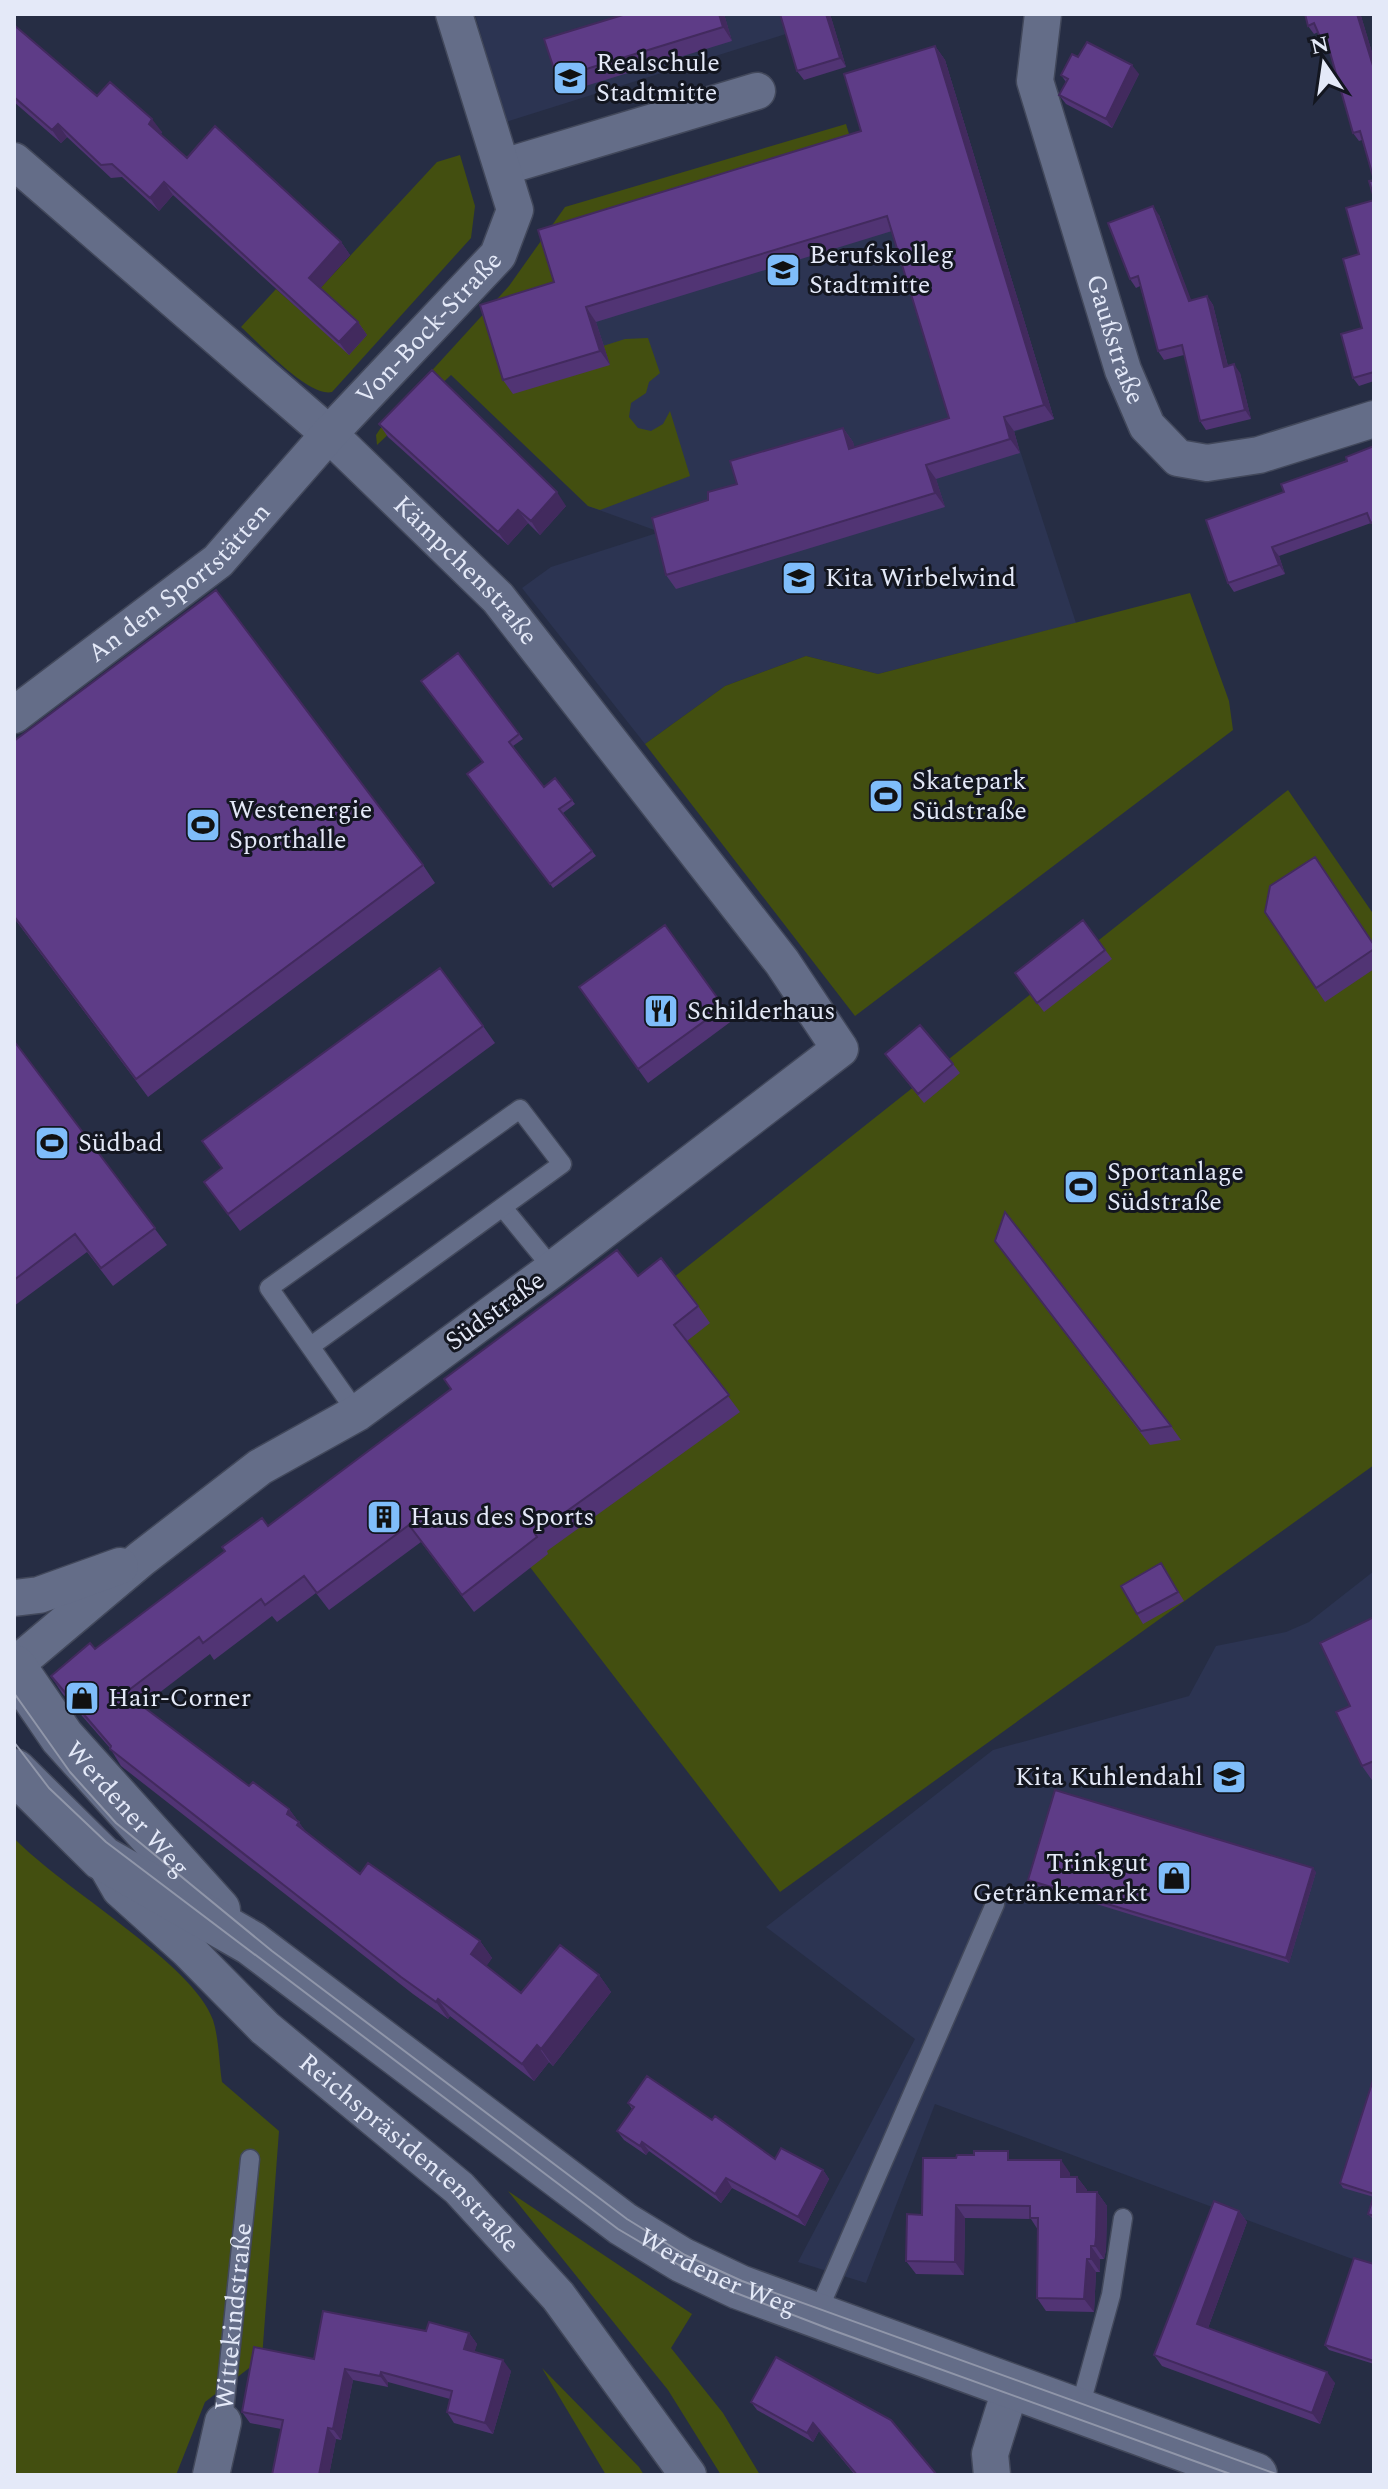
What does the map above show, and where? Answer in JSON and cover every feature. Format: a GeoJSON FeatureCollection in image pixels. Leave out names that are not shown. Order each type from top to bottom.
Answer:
{"type":"FeatureCollection","features":[{"type":"Feature","properties":{"kind":"main road","name":"Werdener Weg"},"geometry":{"type":"LineString","coordinates":[[14,1666],[62,1737],[251,1943]]}},
{"type":"Feature","properties":{"kind":"main road","name":"Werdener Weg"},"geometry":{"type":"LineString","coordinates":[[14,1771],[102,1858],[251,1943],[623,2224],[682,2260],[739,2287],[816,2316],[1255,2475]]}},
{"type":"Feature","properties":{"kind":"street","name":"Von-Bock-Straße"},"geometry":{"type":"LineString","coordinates":[[329,434],[498,255],[515,210],[454,14]]}},
{"type":"Feature","properties":{"kind":"street","name":"Gaußstraße"},"geometry":{"type":"LineString","coordinates":[[1043,14],[1035,81],[1123,370],[1147,426],[1178,458],[1207,463],[1259,455],[1374,419]]}},
{"type":"Feature","properties":{"kind":"street"},"geometry":{"type":"LineString","coordinates":[[503,167],[757,91]]}},
{"type":"Feature","properties":{"kind":"street","name":"Kämpchenstraße"},"geometry":{"type":"LineString","coordinates":[[14,161],[329,434],[498,598],[782,962],[840,1049]]}},
{"type":"Feature","properties":{"kind":"street","name":"An den Sportstätten"},"geometry":{"type":"LineString","coordinates":[[14,715],[218,561],[329,434]]}},
{"type":"Feature","properties":{"kind":"street","name":"Südstraße"},"geometry":{"type":"LineString","coordinates":[[14,1666],[141,1559],[260,1467],[357,1413],[553,1269],[840,1049]]}},
{"type":"Feature","properties":{"kind":"street","name":"Südstraße"},"geometry":{"type":"LineString","coordinates":[[14,1598],[39,1595],[141,1559]]}},
{"type":"Feature","properties":{"kind":"street","name":"Reichspräsidentenstraße"},"geometry":{"type":"LineString","coordinates":[[102,1858],[120,1889],[188,1950],[265,2028],[459,2188],[558,2296],[688,2475]]}},
{"type":"Feature","properties":{"kind":"street"},"geometry":{"type":"LineString","coordinates":[[992,2475],[990,2454],[1011,2387]]}},
{"type":"Feature","properties":{"kind":"street","name":"Wittekindstraße"},"geometry":{"type":"LineString","coordinates":[[211,2475],[223,2422]]}},
{"type":"Feature","properties":{"kind":"lane"},"geometry":{"type":"LineString","coordinates":[[311,1346],[562,1164],[520,1109],[269,1288],[357,1413]]}},
{"type":"Feature","properties":{"kind":"lane"},"geometry":{"type":"LineString","coordinates":[[504,1209],[553,1269]]}},
{"type":"Feature","properties":{"kind":"lane"},"geometry":{"type":"LineString","coordinates":[[816,2316],[995,1904]]}},
{"type":"Feature","properties":{"kind":"lane","name":"Wittekindstraße"},"geometry":{"type":"LineString","coordinates":[[223,2422],[250,2159]]}},
{"type":"Feature","properties":{"kind":"lane"},"geometry":{"type":"LineString","coordinates":[[1079,2411],[1111,2295],[1123,2218]]}},
{"type":"Feature","properties":{"kind":"shaded area","name":"Realschule Stadtmitte"},"geometry":{"type":"Polygon","coordinates":[[[475,14],[815,14],[789,33],[506,122],[475,14]]]}},
{"type":"Feature","properties":{"kind":"shaded area"},"geometry":{"type":"Polygon","coordinates":[[[945,60],[1054,419],[1014,432],[1076,623],[878,674],[806,656],[725,686],[645,744],[522,588],[551,567],[660,532],[588,506],[513,394],[564,296],[836,156],[945,60]]]}},
{"type":"Feature","properties":{"kind":"shaded area"},"geometry":{"type":"Polygon","coordinates":[[[1374,1571],[1374,2267],[935,2104],[866,2283],[798,2262],[915,2039],[766,1927],[993,1750],[1189,1696],[1216,1646],[1286,1632],[1309,1622],[1374,1571]]]}},
{"type":"Feature","properties":{"kind":"green space"},"geometry":{"type":"Polygon","coordinates":[[[846,124],[856,157],[549,244],[603,346],[625,339],[648,338],[660,373],[649,382],[646,393],[631,403],[629,417],[638,428],[651,431],[663,424],[670,411],[690,476],[600,510],[588,506],[451,375],[377,445],[376,435],[384,423],[509,286],[565,207],[846,124]]]}},
{"type":"Feature","properties":{"kind":"green space"},"geometry":{"type":"Polygon","coordinates":[[[460,155],[475,206],[471,238],[332,392],[322,392],[298,378],[241,327],[276,289],[300,310],[437,162],[460,155]]]}},
{"type":"Feature","properties":{"kind":"green space"},"geometry":{"type":"Polygon","coordinates":[[[1190,593],[1229,701],[1233,730],[855,1016],[645,744],[725,686],[806,656],[878,674],[1190,593]]]}},
{"type":"Feature","properties":{"kind":"green space","name":"Sportanlage Südstraße"},"geometry":{"type":"Polygon","coordinates":[[[1288,790],[1374,915],[1374,1465],[780,1892],[446,1458],[1288,790]]]}},
{"type":"Feature","properties":{"kind":"green space"},"geometry":{"type":"Polygon","coordinates":[[[14,1838],[154,1951],[201,1998],[213,2020],[222,2082],[279,2131],[262,2358],[205,2402],[176,2475],[14,2475],[14,1838]]]}},
{"type":"Feature","properties":{"kind":"green space"},"geometry":{"type":"Polygon","coordinates":[[[508,2191],[692,2314],[671,2348],[723,2413],[760,2475],[721,2475],[668,2390],[508,2191]]]}},
{"type":"Feature","properties":{"kind":"green space"},"geometry":{"type":"Polygon","coordinates":[[[542,2368],[639,2467],[644,2475],[606,2475],[542,2368]]]}},
{"type":"Feature","properties":{"kind":"building"},"geometry":{"type":"Polygon","coordinates":[[[626,14],[719,14],[723,27],[557,78],[544,39],[626,14]]]}},
{"type":"Feature","properties":{"kind":"building"},"geometry":{"type":"Polygon","coordinates":[[[780,14],[826,14],[840,58],[797,71],[780,14]]]}},
{"type":"Feature","properties":{"kind":"building"},"geometry":{"type":"Polygon","coordinates":[[[1305,14],[1357,14],[1374,69],[1374,180],[1360,131],[1353,133],[1325,35],[1320,37],[1314,23],[1308,26],[1305,14]]]}},
{"type":"Feature","properties":{"kind":"building"},"geometry":{"type":"Polygon","coordinates":[[[14,25],[97,96],[110,82],[152,119],[149,124],[187,158],[215,126],[341,242],[309,278],[358,322],[339,342],[164,182],[150,198],[112,164],[101,165],[58,124],[52,130],[14,97],[14,25]]]}},
{"type":"Feature","properties":{"kind":"building"},"geometry":{"type":"Polygon","coordinates":[[[1087,42],[1132,65],[1106,119],[1059,95],[1068,79],[1061,75],[1072,54],[1078,57],[1087,42]]]}},
{"type":"Feature","properties":{"kind":"building"},"geometry":{"type":"Polygon","coordinates":[[[935,46],[1044,405],[1004,417],[1010,439],[926,465],[935,493],[666,575],[652,518],[708,500],[708,492],[737,484],[730,461],[843,428],[849,449],[949,418],[887,216],[586,307],[600,351],[503,380],[480,305],[554,282],[538,230],[861,131],[844,74],[935,46]]]}},
{"type":"Feature","properties":{"kind":"building"},"geometry":{"type":"Polygon","coordinates":[[[1374,180],[1374,198],[1369,181],[1374,180]]]}},
{"type":"Feature","properties":{"kind":"building"},"geometry":{"type":"Polygon","coordinates":[[[1374,200],[1374,372],[1353,378],[1341,334],[1362,328],[1343,259],[1359,254],[1346,208],[1374,200]]]}},
{"type":"Feature","properties":{"kind":"building"},"geometry":{"type":"Polygon","coordinates":[[[1153,206],[1189,301],[1207,296],[1224,367],[1234,364],[1245,410],[1200,421],[1182,345],[1158,351],[1138,276],[1130,279],[1108,223],[1153,206]]]}},
{"type":"Feature","properties":{"kind":"building"},"geometry":{"type":"Polygon","coordinates":[[[432,370],[557,492],[531,521],[518,510],[498,532],[379,424],[432,370]]]}},
{"type":"Feature","properties":{"kind":"building"},"geometry":{"type":"Polygon","coordinates":[[[1374,446],[1374,522],[1371,523],[1367,513],[1272,547],[1279,565],[1228,583],[1206,520],[1284,492],[1281,484],[1347,461],[1346,457],[1374,446]]]}},
{"type":"Feature","properties":{"kind":"building","name":"Westenergie Sporthalle"},"geometry":{"type":"Polygon","coordinates":[[[216,590],[423,865],[136,1079],[14,916],[14,741],[216,590]]]}},
{"type":"Feature","properties":{"kind":"building"},"geometry":{"type":"Polygon","coordinates":[[[458,653],[519,734],[509,742],[544,787],[555,778],[572,800],[559,809],[592,851],[550,884],[467,774],[483,762],[421,681],[458,653]]]}},
{"type":"Feature","properties":{"kind":"building"},"geometry":{"type":"Polygon","coordinates":[[[1315,857],[1374,945],[1374,949],[1316,988],[1265,912],[1270,886],[1315,857]]]}},
{"type":"Feature","properties":{"kind":"building"},"geometry":{"type":"Polygon","coordinates":[[[1083,920],[1105,950],[1037,1003],[1015,973],[1083,920]]]}},
{"type":"Feature","properties":{"kind":"building","name":"Schilderhaus"},"geometry":{"type":"Polygon","coordinates":[[[665,925],[724,1007],[638,1069],[579,987],[665,925]]]}},
{"type":"Feature","properties":{"kind":"building"},"geometry":{"type":"Polygon","coordinates":[[[440,968],[483,1026],[228,1214],[204,1182],[222,1168],[202,1141],[440,968]]]}},
{"type":"Feature","properties":{"kind":"building"},"geometry":{"type":"Polygon","coordinates":[[[920,1025],[953,1064],[918,1094],[885,1054],[920,1025]]]}},
{"type":"Feature","properties":{"kind":"building","name":"Südbad"},"geometry":{"type":"Polygon","coordinates":[[[14,1041],[155,1228],[101,1268],[75,1234],[14,1280],[14,1041]]]}},
{"type":"Feature","properties":{"kind":"building"},"geometry":{"type":"Polygon","coordinates":[[[1005,1212],[1171,1426],[1141,1431],[995,1241],[1005,1212]]]}},
{"type":"Feature","properties":{"kind":"building"},"geometry":{"type":"Polygon","coordinates":[[[617,1250],[638,1276],[661,1258],[698,1306],[674,1325],[729,1395],[535,1534],[537,1537],[462,1595],[409,1525],[317,1593],[304,1576],[265,1605],[261,1599],[203,1643],[199,1637],[125,1693],[249,1786],[253,1782],[289,1809],[287,1814],[299,1822],[297,1825],[360,1874],[368,1863],[480,1941],[471,1954],[521,1993],[560,1945],[599,1975],[541,2049],[537,2045],[522,2064],[438,1999],[436,2002],[401,1977],[110,1749],[111,1746],[51,1676],[90,1643],[95,1649],[225,1551],[222,1547],[262,1518],[268,1526],[451,1389],[444,1379],[617,1250]]]}},
{"type":"Feature","properties":{"kind":"building"},"geometry":{"type":"Polygon","coordinates":[[[1161,1563],[1178,1592],[1137,1614],[1121,1586],[1161,1563]]]}},
{"type":"Feature","properties":{"kind":"building"},"geometry":{"type":"Polygon","coordinates":[[[1374,1617],[1374,1761],[1362,1766],[1336,1712],[1350,1706],[1320,1643],[1374,1617]]]}},
{"type":"Feature","properties":{"kind":"building","name":"Trinkgut Getränkemarkt"},"geometry":{"type":"Polygon","coordinates":[[[1055,1790],[1313,1868],[1286,1958],[1028,1880],[1055,1790]]]}},
{"type":"Feature","properties":{"kind":"building"},"geometry":{"type":"Polygon","coordinates":[[[647,2076],[712,2120],[715,2116],[775,2159],[781,2148],[823,2170],[798,2217],[726,2178],[715,2194],[642,2142],[640,2146],[617,2131],[634,2107],[628,2103],[647,2076]]]}},
{"type":"Feature","properties":{"kind":"building"},"geometry":{"type":"Polygon","coordinates":[[[1374,2077],[1374,2194],[1340,2183],[1374,2077]]]}},
{"type":"Feature","properties":{"kind":"building"},"geometry":{"type":"Polygon","coordinates":[[[974,2151],[1008,2151],[1008,2160],[1061,2160],[1061,2177],[1077,2177],[1077,2192],[1097,2192],[1095,2246],[1091,2246],[1091,2259],[1087,2259],[1084,2299],[1037,2298],[1038,2218],[1030,2218],[1030,2206],[956,2205],[955,2262],[906,2261],[907,2214],[922,2215],[923,2158],[956,2158],[957,2155],[974,2155],[974,2151]]]}},
{"type":"Feature","properties":{"kind":"building"},"geometry":{"type":"Polygon","coordinates":[[[1374,2195],[1374,2216],[1368,2214],[1374,2195]]]}},
{"type":"Feature","properties":{"kind":"building"},"geometry":{"type":"Polygon","coordinates":[[[1214,2201],[1239,2211],[1197,2324],[1327,2372],[1312,2413],[1154,2355],[1214,2201]]]}},
{"type":"Feature","properties":{"kind":"building"},"geometry":{"type":"Polygon","coordinates":[[[1354,2258],[1374,2264],[1374,2361],[1325,2345],[1354,2258]]]}},
{"type":"Feature","properties":{"kind":"building"},"geometry":{"type":"Polygon","coordinates":[[[323,2311],[426,2331],[429,2322],[469,2333],[464,2349],[503,2360],[485,2423],[447,2412],[452,2391],[381,2372],[380,2376],[345,2369],[333,2429],[328,2428],[319,2475],[272,2475],[283,2420],[242,2412],[254,2347],[314,2359],[323,2311]]]}},
{"type":"Feature","properties":{"kind":"building"},"geometry":{"type":"Polygon","coordinates":[[[776,2357],[891,2420],[937,2475],[857,2475],[813,2423],[807,2433],[751,2402],[776,2357]]]}},
{"type":"Feature","properties":{"kind":"tram line"},"geometry":{"type":"LineString","coordinates":[[14,1693],[70,1772],[116,1823],[272,1951],[627,2219],[685,2255],[742,2281],[1279,2475]]}},
{"type":"Feature","properties":{"kind":"tram line"},"geometry":{"type":"LineString","coordinates":[[14,1742],[49,1788],[106,1842],[618,2229],[679,2265],[736,2293],[1233,2475]]}},
{"type":"Feature","properties":{"kind":"place","name":"Realschule Stadtmitte"},"geometry":{"type":"Point","coordinates":[570,78]}},
{"type":"Feature","properties":{"kind":"place","name":"Berufskolleg Stadtmitte"},"geometry":{"type":"Point","coordinates":[783,270]}},
{"type":"Feature","properties":{"kind":"place","name":"Kita Wirbelwind"},"geometry":{"type":"Point","coordinates":[799,578]}},
{"type":"Feature","properties":{"kind":"place","name":"Skatepark Südstraße"},"geometry":{"type":"Point","coordinates":[886,796]}},
{"type":"Feature","properties":{"kind":"place","name":"Westenergie Sporthalle"},"geometry":{"type":"Point","coordinates":[203,825]}},
{"type":"Feature","properties":{"kind":"place","name":"Schilderhaus"},"geometry":{"type":"Point","coordinates":[661,1011]}},
{"type":"Feature","properties":{"kind":"place","name":"Südbad"},"geometry":{"type":"Point","coordinates":[52,1143]}},
{"type":"Feature","properties":{"kind":"place","name":"Sportanlage Südstraße"},"geometry":{"type":"Point","coordinates":[1081,1187]}},
{"type":"Feature","properties":{"kind":"place","name":"Haus des Sports"},"geometry":{"type":"Point","coordinates":[384,1517]}},
{"type":"Feature","properties":{"kind":"place","name":"Hair-Corner"},"geometry":{"type":"Point","coordinates":[82,1698]}},
{"type":"Feature","properties":{"kind":"place","name":"Kita Kuhlendahl"},"geometry":{"type":"Point","coordinates":[1229,1777]}},
{"type":"Feature","properties":{"kind":"place","name":"Trinkgut Getränkemarkt"},"geometry":{"type":"Point","coordinates":[1174,1878]}}]}
